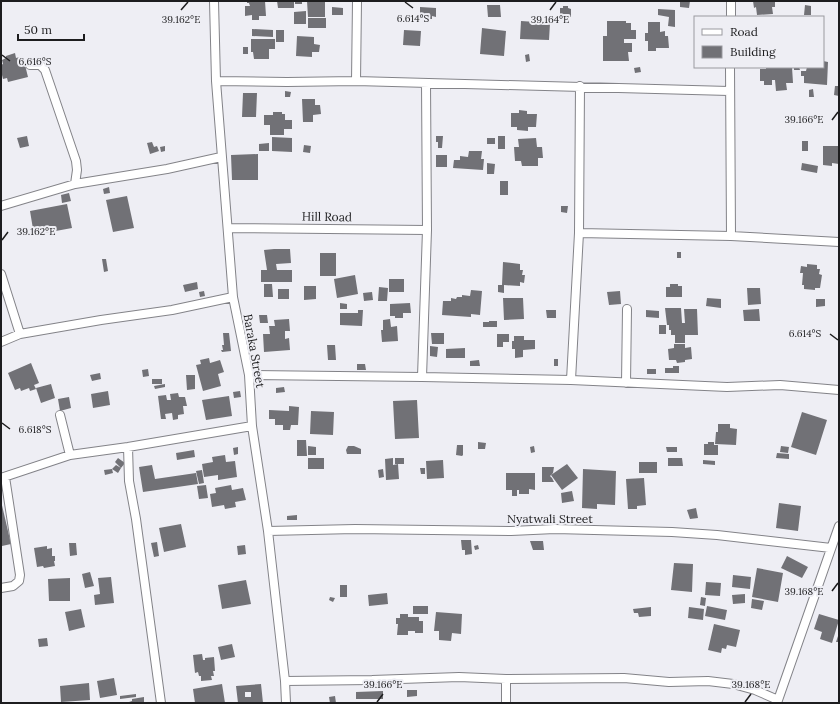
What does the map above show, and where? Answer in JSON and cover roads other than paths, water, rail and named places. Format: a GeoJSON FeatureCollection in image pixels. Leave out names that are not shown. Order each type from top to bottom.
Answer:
{"type":"FeatureCollection","features":[{"type":"Feature","properties":{"kind":"street","name":"Baraka Street"},"geometry":{"type":"LineString","coordinates":[[214,1],[216,81],[233,297],[248,375],[252,426],[268,531],[286,681],[286,703]]}},
{"type":"Feature","properties":{"kind":"street"},"geometry":{"type":"LineString","coordinates":[[356,81],[357,1]]}},
{"type":"Feature","properties":{"kind":"street"},"geometry":{"type":"LineString","coordinates":[[731,1],[731,16]]}},
{"type":"Feature","properties":{"kind":"street"},"geometry":{"type":"LineString","coordinates":[[30,65],[40,65],[45,70],[76,161],[77,170],[75,184]]}},
{"type":"Feature","properties":{"kind":"street"},"geometry":{"type":"LineString","coordinates":[[730,68],[731,236]]}},
{"type":"Feature","properties":{"kind":"street"},"geometry":{"type":"LineString","coordinates":[[216,81],[426,82],[729,91]]}},
{"type":"Feature","properties":{"kind":"street"},"geometry":{"type":"LineString","coordinates":[[422,377],[427,230],[426,82]]}},
{"type":"Feature","properties":{"kind":"street"},"geometry":{"type":"LineString","coordinates":[[571,380],[579,233],[580,86]]}},
{"type":"Feature","properties":{"kind":"street"},"geometry":{"type":"LineString","coordinates":[[1,206],[75,184],[166,169],[221,157]]}},
{"type":"Feature","properties":{"kind":"street","name":"Hill Road"},"geometry":{"type":"LineString","coordinates":[[228,228],[427,230]]}},
{"type":"Feature","properties":{"kind":"street"},"geometry":{"type":"LineString","coordinates":[[579,233],[731,236],[839,242]]}},
{"type":"Feature","properties":{"kind":"street"},"geometry":{"type":"LineString","coordinates":[[1,274],[20,334]]}},
{"type":"Feature","properties":{"kind":"street"},"geometry":{"type":"LineString","coordinates":[[1,342],[20,334],[172,310],[233,297]]}},
{"type":"Feature","properties":{"kind":"street"},"geometry":{"type":"LineString","coordinates":[[626,383],[627,309]]}},
{"type":"Feature","properties":{"kind":"street"},"geometry":{"type":"LineString","coordinates":[[248,375],[571,380],[733,388],[780,385],[839,390]]}},
{"type":"Feature","properties":{"kind":"street"},"geometry":{"type":"LineString","coordinates":[[60,415],[70,455]]}},
{"type":"Feature","properties":{"kind":"street"},"geometry":{"type":"LineString","coordinates":[[1,588],[12,586],[19,581],[20,575],[3,478],[70,455],[128,447],[252,426]]}},
{"type":"Feature","properties":{"kind":"street"},"geometry":{"type":"LineString","coordinates":[[128,447],[129,481],[136,518],[161,703]]}},
{"type":"Feature","properties":{"kind":"street","name":"Nyatwali Street"},"geometry":{"type":"LineString","coordinates":[[268,531],[354,529],[672,532],[717,535],[832,548]]}},
{"type":"Feature","properties":{"kind":"street"},"geometry":{"type":"LineString","coordinates":[[286,681],[459,677],[506,679],[617,678],[669,682],[708,681],[733,684],[755,690],[778,702],[838,529]]}},
{"type":"Feature","properties":{"kind":"street"},"geometry":{"type":"LineString","coordinates":[[506,679],[506,703]]}}]}
